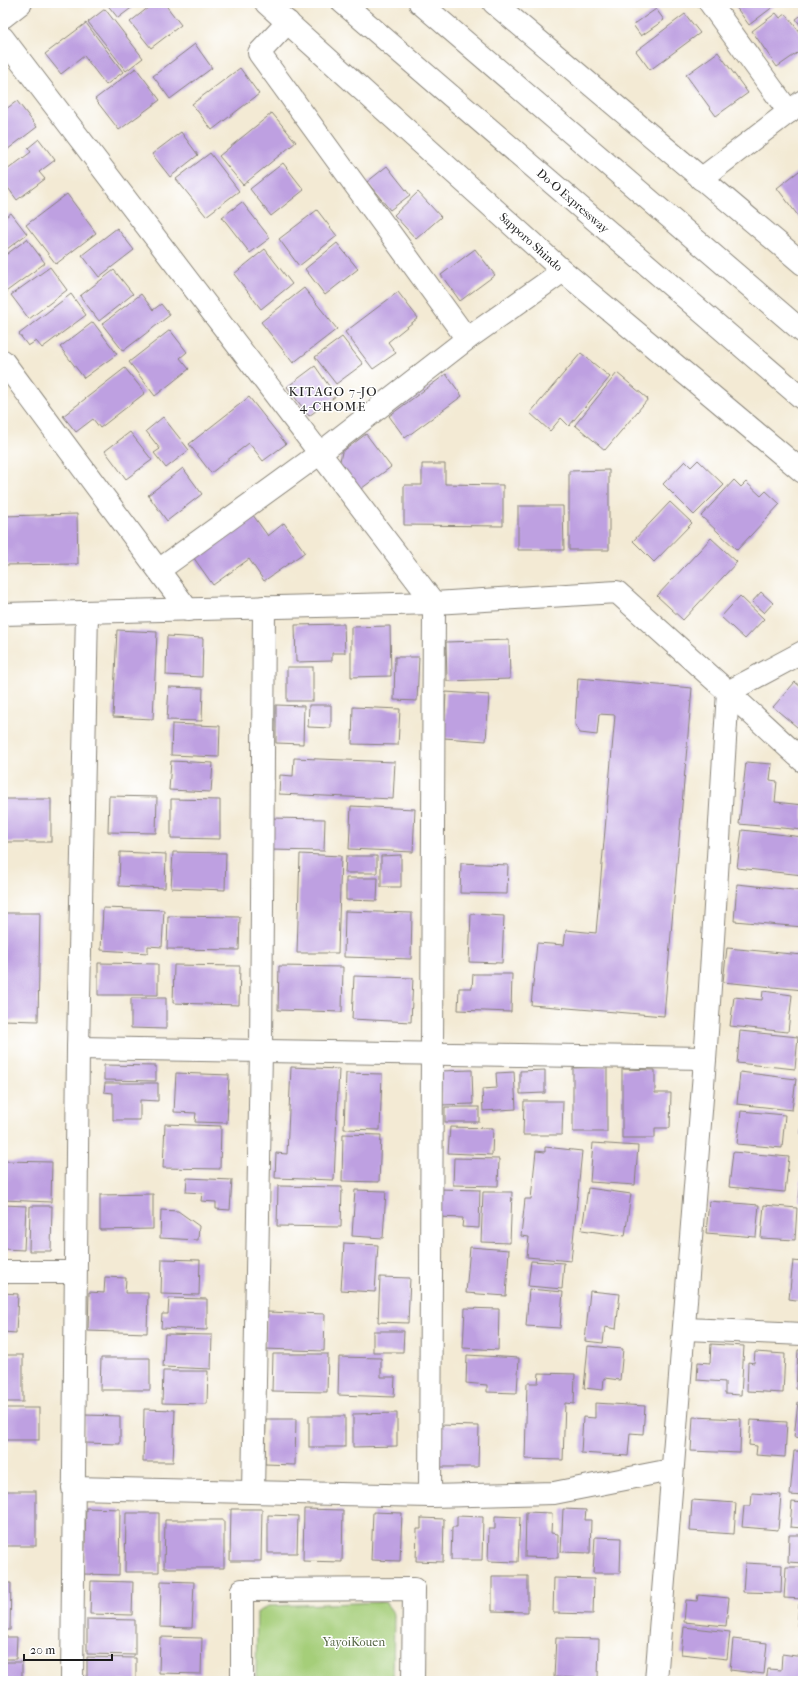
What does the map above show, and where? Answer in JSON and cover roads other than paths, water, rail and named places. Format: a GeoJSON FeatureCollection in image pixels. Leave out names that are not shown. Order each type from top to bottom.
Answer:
{"type":"FeatureCollection","features":[{"type":"Feature","properties":{"kind":"main road"},"geometry":{"type":"LineString","coordinates":[[3,16],[21,3]]}},
{"type":"Feature","properties":{"kind":"main road","name":"Sapporo Shindo"},"geometry":{"type":"LineString","coordinates":[[266,3],[563,271],[803,472]]}},
{"type":"Feature","properties":{"kind":"main road","name":"Do-O Expressway"},"geometry":{"type":"LineString","coordinates":[[343,3],[803,399]]}},
{"type":"Feature","properties":{"kind":"main road"},"geometry":{"type":"LineString","coordinates":[[420,3],[803,332]]}},
{"type":"Feature","properties":{"kind":"main road"},"geometry":{"type":"LineString","coordinates":[[494,3],[803,264]]}},
{"type":"Feature","properties":{"kind":"main road"},"geometry":{"type":"LineString","coordinates":[[701,179],[796,106],[710,3]]}},
{"type":"Feature","properties":{"kind":"main road"},"geometry":{"type":"LineString","coordinates":[[288,22],[259,53],[467,339]]}},
{"type":"Feature","properties":{"kind":"main road"},"geometry":{"type":"LineString","coordinates":[[3,38],[434,603],[430,1496]]}},
{"type":"Feature","properties":{"kind":"main road"},"geometry":{"type":"LineString","coordinates":[[158,570],[319,454],[467,339],[563,271]]}},
{"type":"Feature","properties":{"kind":"main road"},"geometry":{"type":"LineString","coordinates":[[3,361],[188,610]]}},
{"type":"Feature","properties":{"kind":"main road"},"geometry":{"type":"LineString","coordinates":[[3,614],[434,603],[617,592],[803,761]]}},
{"type":"Feature","properties":{"kind":"main road"},"geometry":{"type":"LineString","coordinates":[[253,1492],[261,1051],[264,607]]}},
{"type":"Feature","properties":{"kind":"main road"},"geometry":{"type":"LineString","coordinates":[[72,1681],[78,1048],[87,612]]}},
{"type":"Feature","properties":{"kind":"main road"},"geometry":{"type":"LineString","coordinates":[[728,692],[803,652]]}},
{"type":"Feature","properties":{"kind":"main road"},"geometry":{"type":"LineString","coordinates":[[656,1681],[672,1470],[685,1329],[705,1058],[728,692]]}},
{"type":"Feature","properties":{"kind":"main road"},"geometry":{"type":"LineString","coordinates":[[78,1048],[705,1058]]}},
{"type":"Feature","properties":{"kind":"main road"},"geometry":{"type":"LineString","coordinates":[[3,1272],[75,1272]]}},
{"type":"Feature","properties":{"kind":"main road"},"geometry":{"type":"LineString","coordinates":[[685,1329],[803,1334]]}},
{"type":"Feature","properties":{"kind":"main road"},"geometry":{"type":"LineString","coordinates":[[73,1488],[430,1496],[554,1493],[672,1470]]}},
{"type":"Feature","properties":{"kind":"main road"},"geometry":{"type":"LineString","coordinates":[[242,1681],[242,1590],[414,1589],[413,1681]]}},
{"type":"Feature","properties":{"kind":"district","name":"KITAGO 7-JO 4-CHOME"},"geometry":{"type":"Point","coordinates":[333,398]}},
{"type":"Feature","properties":{"kind":"park label","name":"YayoiKouen"},"geometry":{"type":"Point","coordinates":[354,1642]}}]}
